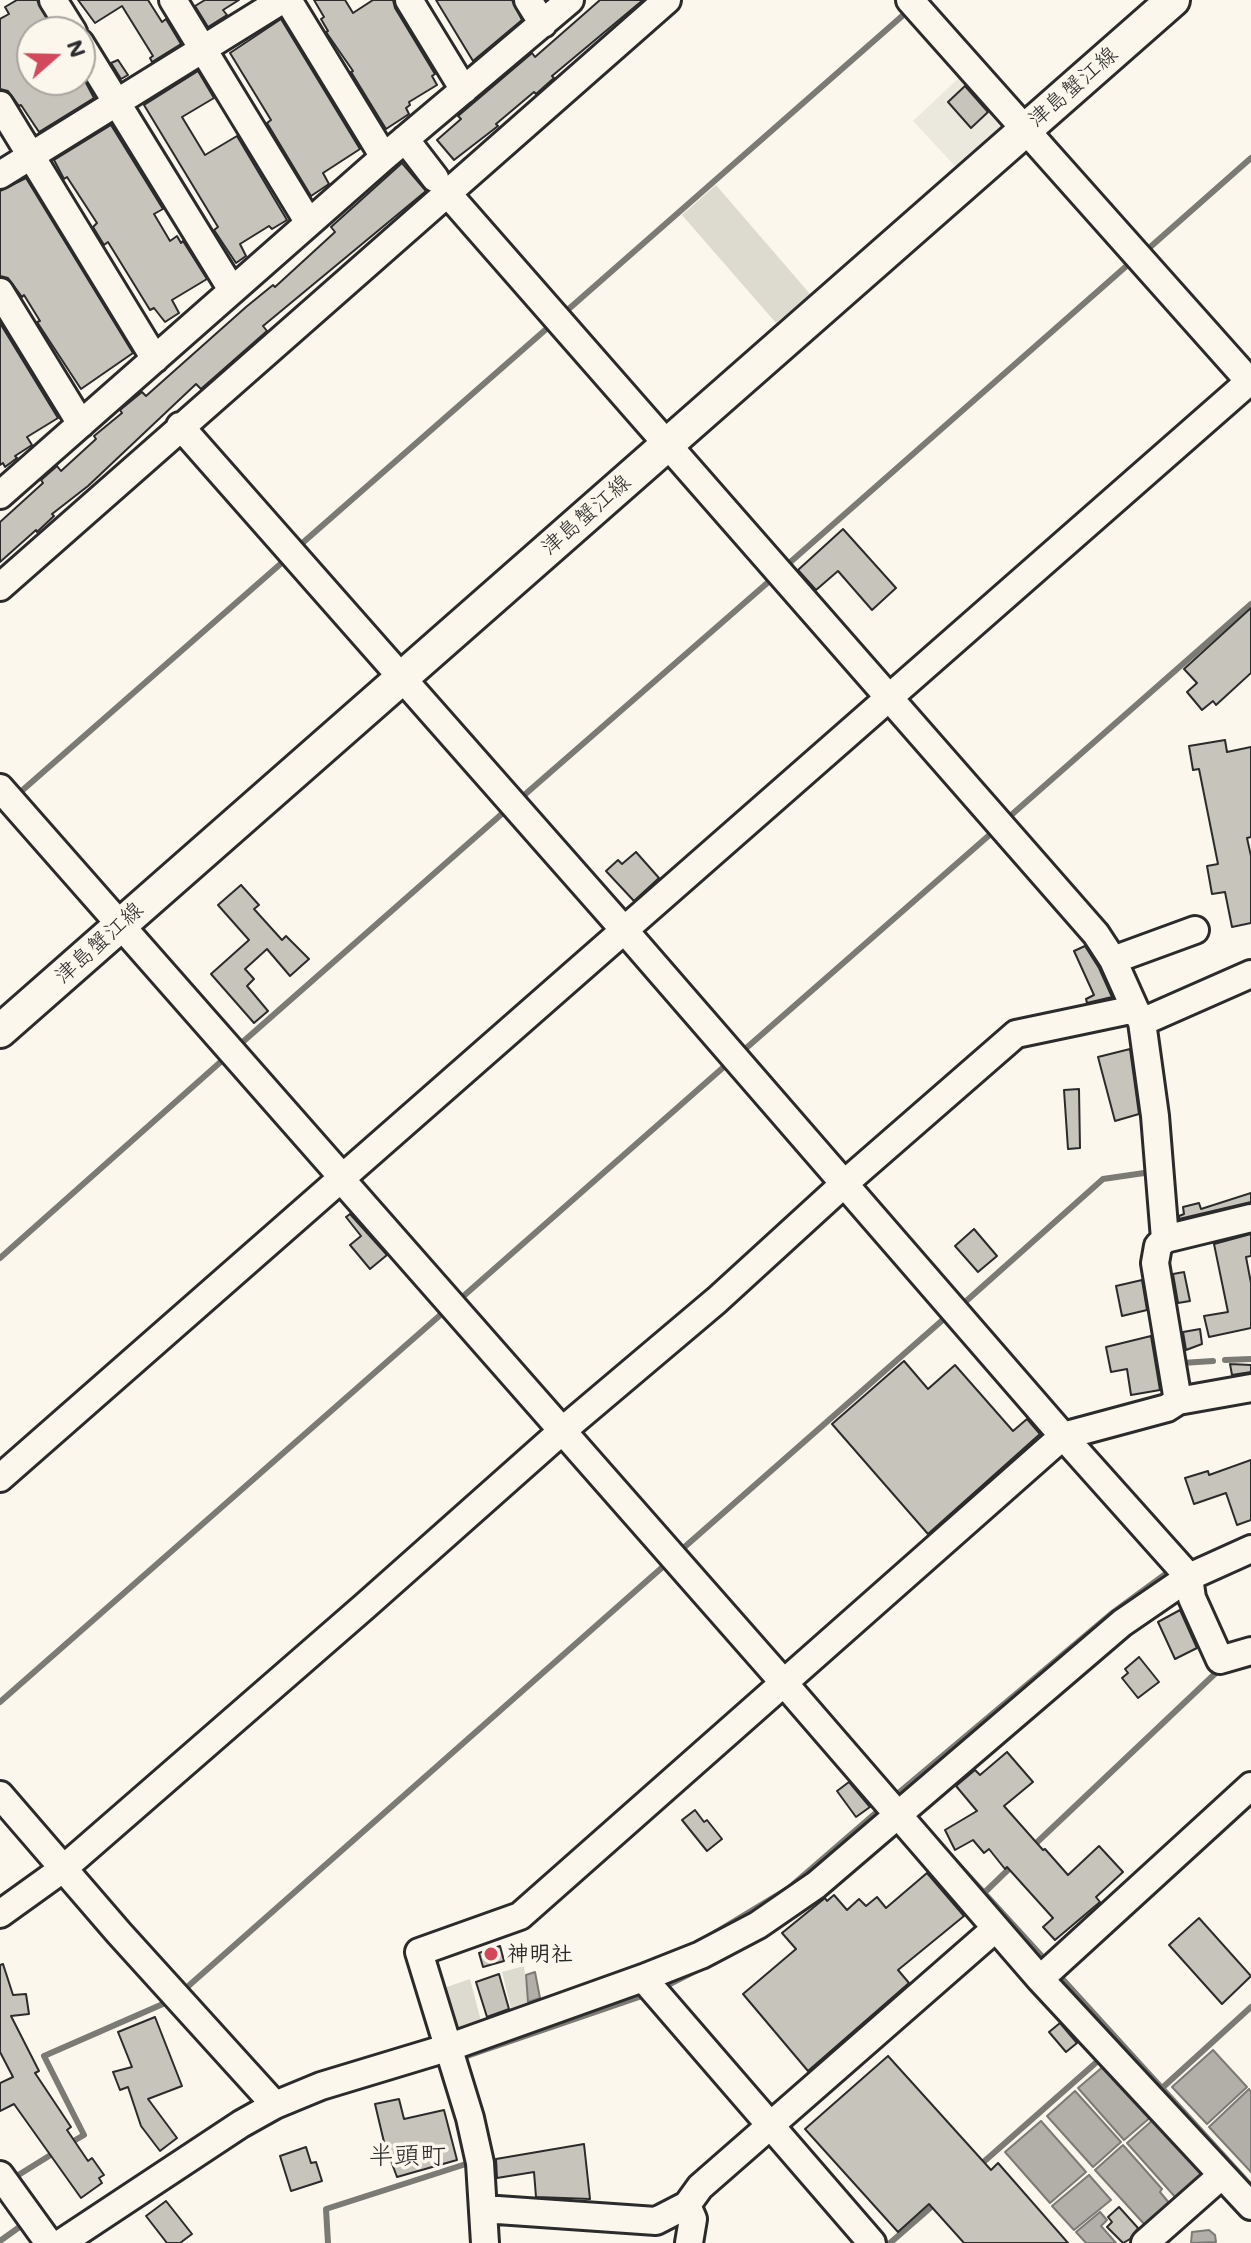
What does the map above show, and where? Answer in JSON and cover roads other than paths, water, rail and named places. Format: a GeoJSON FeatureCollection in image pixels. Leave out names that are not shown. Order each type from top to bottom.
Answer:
{"type":"FeatureCollection","features":[{"type":"Feature","properties":{"kind":"main road","name":"津島蟹江線"},"geometry":{"type":"LineString","coordinates":[[0,1031],[1173,0]]}},
{"type":"Feature","properties":{"kind":"street"},"geometry":{"type":"LineString","coordinates":[[173,0],[309,223]]}},
{"type":"Feature","properties":{"kind":"street"},"geometry":{"type":"LineString","coordinates":[[0,175],[285,0],[384,157]]}},
{"type":"Feature","properties":{"kind":"street"},"geometry":{"type":"LineString","coordinates":[[409,0],[464,90]]}},
{"type":"Feature","properties":{"kind":"street"},"geometry":{"type":"LineString","coordinates":[[528,0],[543,24]]}},
{"type":"Feature","properties":{"kind":"street"},"geometry":{"type":"LineString","coordinates":[[1,490],[81,424],[384,157],[570,0]]}},
{"type":"Feature","properties":{"kind":"street"},"geometry":{"type":"LineString","coordinates":[[0,587],[442,186],[667,0]]}},
{"type":"Feature","properties":{"kind":"street"},"geometry":{"type":"LineString","coordinates":[[0,1478],[1251,381],[910,0]]}},
{"type":"Feature","properties":{"kind":"street"},"geometry":{"type":"LineString","coordinates":[[96,69],[232,290]]}},
{"type":"Feature","properties":{"kind":"street"},"geometry":{"type":"LineString","coordinates":[[0,105],[155,359]]}},
{"type":"Feature","properties":{"kind":"street"},"geometry":{"type":"LineString","coordinates":[[405,139],[442,186],[1096,934],[1113,960],[1139,1016],[1155,1116],[1165,1239]]}},
{"type":"Feature","properties":{"kind":"street"},"geometry":{"type":"LineString","coordinates":[[0,292],[81,424]]}},
{"type":"Feature","properties":{"kind":"street"},"geometry":{"type":"LineString","coordinates":[[180,426],[1189,1577],[1192,1598],[1220,1660],[1251,1651]]}},
{"type":"Feature","properties":{"kind":"street"},"geometry":{"type":"LineString","coordinates":[[0,788],[569,1425],[790,1678],[896,1815],[996,1928],[1047,1972],[1251,2206]]}},
{"type":"Feature","properties":{"kind":"street"},"geometry":{"type":"LineString","coordinates":[[1113,960],[1195,930]]}},
{"type":"Feature","properties":{"kind":"street"},"geometry":{"type":"LineString","coordinates":[[0,1914],[64,1868],[569,1425],[717,1300],[1016,1034],[1139,1016],[1251,974]]}},
{"type":"Feature","properties":{"kind":"street"},"geometry":{"type":"LineString","coordinates":[[1178,1401],[1155,1263],[1158,1246],[1165,1239],[1251,1218]]}},
{"type":"Feature","properties":{"kind":"street"},"geometry":{"type":"LineString","coordinates":[[485,2243],[480,2163],[450,2047],[419,1952],[520,1916],[1063,1436],[1167,1408],[1178,1401],[1251,1388]]}},
{"type":"Feature","properties":{"kind":"street"},"geometry":{"type":"LineString","coordinates":[[61,2243],[241,2124],[275,2105],[321,2086],[450,2047],[643,1978],[701,1955],[758,1925],[816,1885],[1122,1623],[1189,1577],[1251,1549]]}},
{"type":"Feature","properties":{"kind":"street"},"geometry":{"type":"LineString","coordinates":[[1047,1972],[1251,1786]]}},
{"type":"Feature","properties":{"kind":"street"},"geometry":{"type":"LineString","coordinates":[[0,1795],[128,1944],[275,2105]]}},
{"type":"Feature","properties":{"kind":"street"},"geometry":{"type":"LineString","coordinates":[[483,2209],[656,2221],[687,2205],[700,2187],[996,1928]]}},
{"type":"Feature","properties":{"kind":"street"},"geometry":{"type":"LineString","coordinates":[[643,1978],[872,2243]]}},
{"type":"Feature","properties":{"kind":"street"},"geometry":{"type":"LineString","coordinates":[[0,2175],[49,2243]]}},
{"type":"Feature","properties":{"kind":"street"},"geometry":{"type":"LineString","coordinates":[[1145,2243],[1222,2175]]}},
{"type":"Feature","properties":{"kind":"street"},"geometry":{"type":"LineString","coordinates":[[687,2205],[693,2219],[689,2243]]}},
{"type":"Feature","properties":{"kind":"waterway"},"geometry":{"type":"LineString","coordinates":[[563,314],[909,10]]}},
{"type":"Feature","properties":{"kind":"waterway"},"geometry":{"type":"LineString","coordinates":[[1148,249],[1251,158]]}},
{"type":"Feature","properties":{"kind":"waterway"},"geometry":{"type":"LineString","coordinates":[[787,565],[1131,262]]}},
{"type":"Feature","properties":{"kind":"waterway"},"geometry":{"type":"LineString","coordinates":[[299,546],[552,324]]}},
{"type":"Feature","properties":{"kind":"waterway"},"geometry":{"type":"LineString","coordinates":[[17,795],[285,560]]}},
{"type":"Feature","properties":{"kind":"waterway"},"geometry":{"type":"LineString","coordinates":[[522,797],[773,578]]}},
{"type":"Feature","properties":{"kind":"waterway"},"geometry":{"type":"LineString","coordinates":[[1009,817],[1251,604]]}},
{"type":"Feature","properties":{"kind":"waterway"},"geometry":{"type":"LineString","coordinates":[[237,1047],[504,812]]}},
{"type":"Feature","properties":{"kind":"waterway"},"geometry":{"type":"LineString","coordinates":[[744,1050],[994,831]]}},
{"type":"Feature","properties":{"kind":"waterway"},"geometry":{"type":"LineString","coordinates":[[0,1258],[225,1058]]}},
{"type":"Feature","properties":{"kind":"waterway"},"geometry":{"type":"LineString","coordinates":[[459,1300],[726,1065]]}},
{"type":"Feature","properties":{"kind":"waterway"},"geometry":{"type":"LineString","coordinates":[[964,1303],[1103,1179],[1151,1172]]}},
{"type":"Feature","properties":{"kind":"waterway"},"geometry":{"type":"LineString","coordinates":[[0,1702],[446,1310]]}},
{"type":"Feature","properties":{"kind":"waterway"},"geometry":{"type":"LineString","coordinates":[[680,1551],[946,1317]]}},
{"type":"Feature","properties":{"kind":"waterway"},"geometry":{"type":"LineString","coordinates":[[1225,1360],[1251,1359]]}},
{"type":"Feature","properties":{"kind":"waterway"},"geometry":{"type":"LineString","coordinates":[[1182,1363],[1213,1361]]}},
{"type":"Feature","properties":{"kind":"waterway"},"geometry":{"type":"LineString","coordinates":[[185,1989],[666,1564]]}},
{"type":"Feature","properties":{"kind":"waterway"},"geometry":{"type":"LineString","coordinates":[[893,1792],[896,1795],[1111,1614],[1167,1573]]}},
{"type":"Feature","properties":{"kind":"waterway"},"geometry":{"type":"LineString","coordinates":[[1031,1848],[1220,1669]]}},
{"type":"Feature","properties":{"kind":"waterway"},"geometry":{"type":"LineString","coordinates":[[708,1937],[789,1888],[878,1811]]}},
{"type":"Feature","properties":{"kind":"waterway"},"geometry":{"type":"LineString","coordinates":[[954,1860],[1049,1964]]}},
{"type":"Feature","properties":{"kind":"waterway"},"geometry":{"type":"LineString","coordinates":[[984,1893],[1014,1864]]}},
{"type":"Feature","properties":{"kind":"waterway"},"geometry":{"type":"LineString","coordinates":[[664,1987],[701,1968]]}},
{"type":"Feature","properties":{"kind":"waterway"},"geometry":{"type":"LineString","coordinates":[[1057,1973],[1251,2186]]}},
{"type":"Feature","properties":{"kind":"waterway"},"geometry":{"type":"LineString","coordinates":[[464,2057],[642,1996]]}},
{"type":"Feature","properties":{"kind":"waterway"},"geometry":{"type":"LineString","coordinates":[[70,2143],[84,2135],[44,2056],[172,2000]]}},
{"type":"Feature","properties":{"kind":"waterway"},"geometry":{"type":"LineString","coordinates":[[1161,2089],[1251,2007]]}},
{"type":"Feature","properties":{"kind":"waterway"},"geometry":{"type":"LineString","coordinates":[[979,2166],[1099,2060]]}},
{"type":"Feature","properties":{"kind":"waterway"},"geometry":{"type":"LineString","coordinates":[[12,2179],[57,2151]]}},
{"type":"Feature","properties":{"kind":"waterway"},"geometry":{"type":"LineString","coordinates":[[328,2243],[326,2209],[469,2163],[467,2157]]}},
{"type":"Feature","properties":{"kind":"waterway"},"geometry":{"type":"LineString","coordinates":[[890,2243],[937,2202]]}},
{"type":"Feature","properties":{"kind":"waterway"},"geometry":{"type":"LineString","coordinates":[[0,2241],[25,2223]]}},
{"type":"Feature","properties":{"kind":"place","name":"神明社"},"geometry":{"type":"Point","coordinates":[491,1954]}},
{"type":"Feature","properties":{"kind":"district","name":"半頭町"},"geometry":{"type":"Point","coordinates":[407,2156]}}]}
